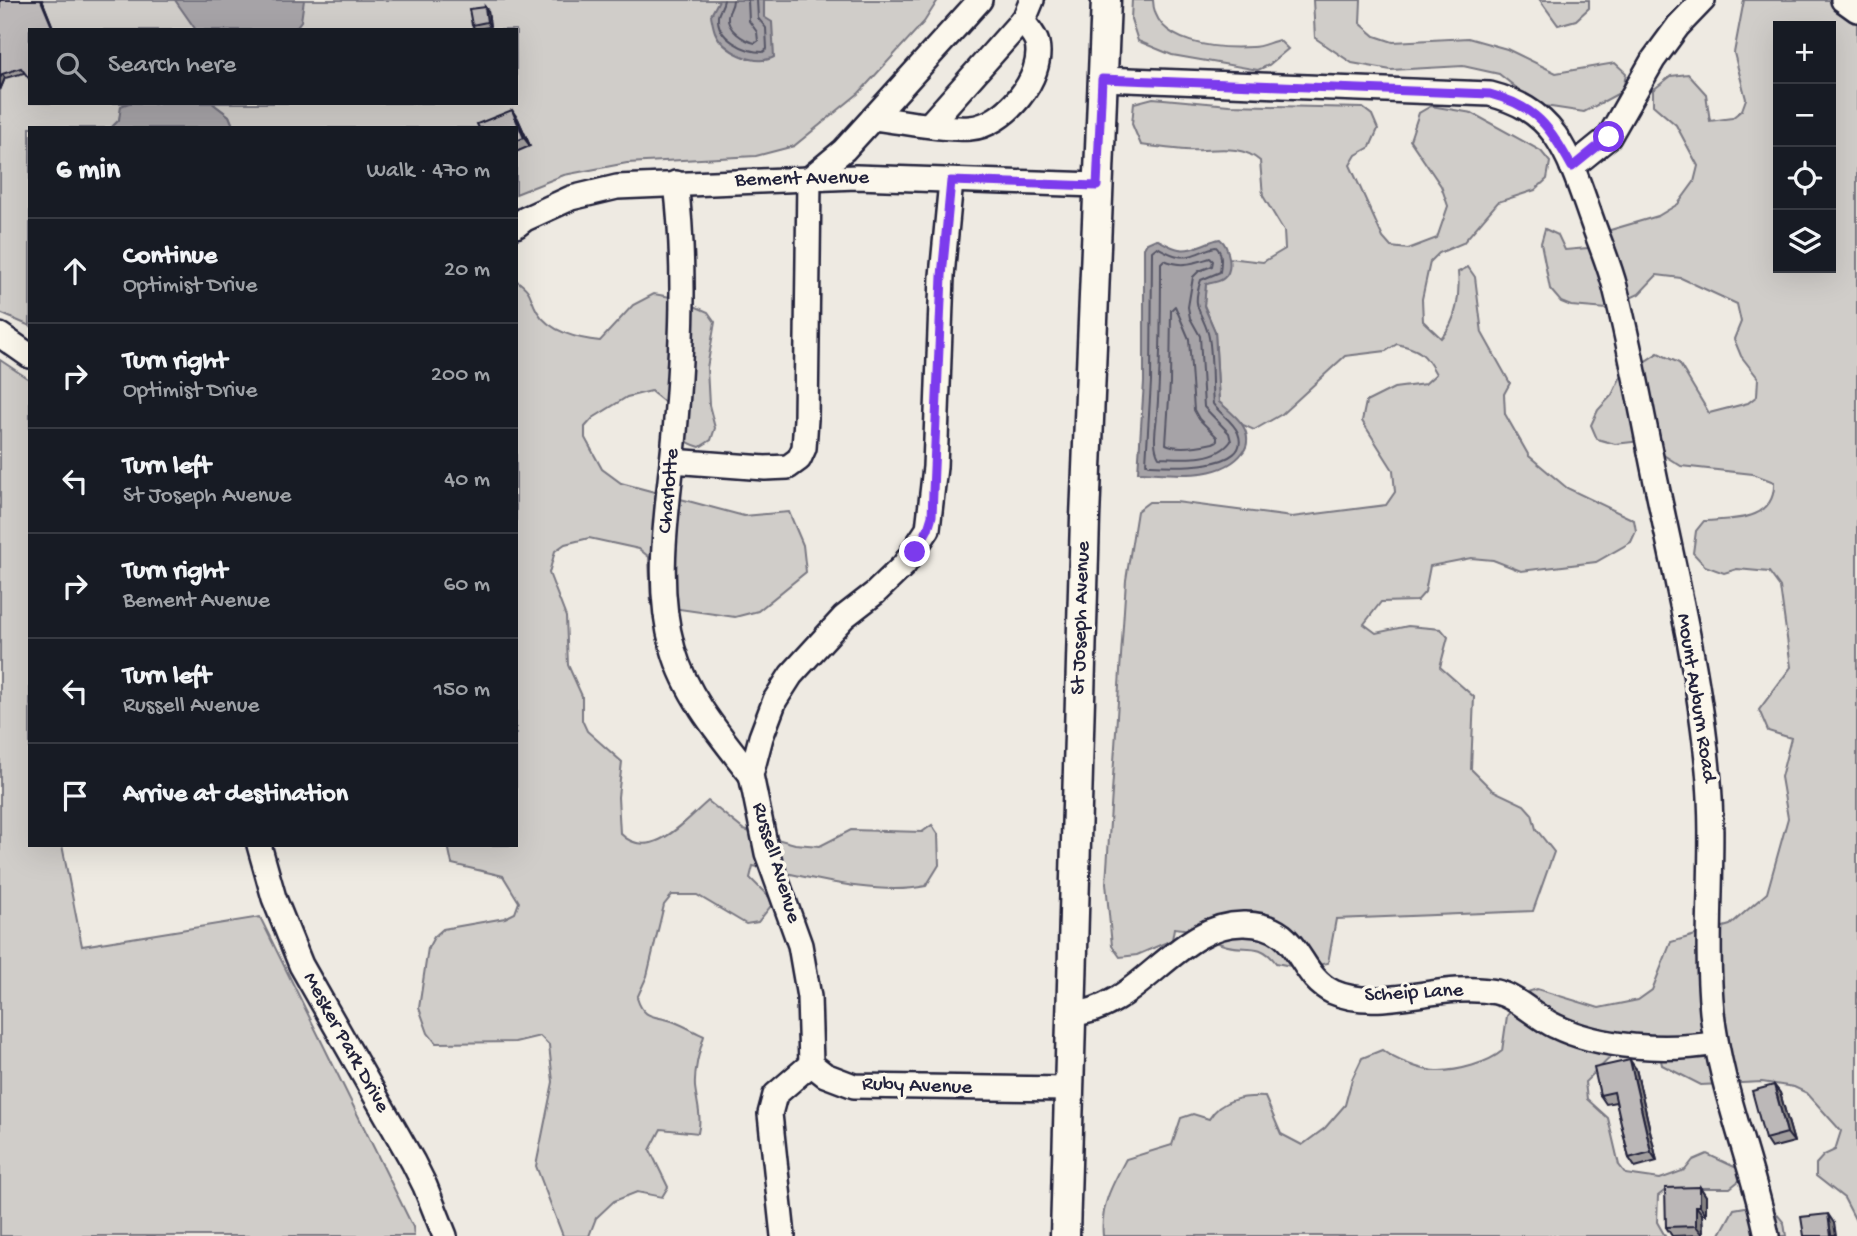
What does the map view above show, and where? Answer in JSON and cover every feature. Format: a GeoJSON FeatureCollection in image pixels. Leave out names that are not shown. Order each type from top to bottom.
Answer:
{"type":"FeatureCollection","features":[{"type":"Feature","properties":{"kind":"main road","name":"St Joseph Avenue"},"geometry":{"type":"LineString","coordinates":[[1065,1236],[1070,1014],[1105,0]]}},
{"type":"Feature","properties":{"kind":"street"},"geometry":{"type":"LineString","coordinates":[[672,461],[777,468],[788,467],[799,459],[804,448],[806,418],[809,179],[844,150],[980,0]]}},
{"type":"Feature","properties":{"kind":"street"},"geometry":{"type":"LineString","coordinates":[[1572,167],[1609,137],[1653,60],[1678,26],[1703,0]]}},
{"type":"Feature","properties":{"kind":"street"},"geometry":{"type":"LineString","coordinates":[[1843,0],[1857,10]]}},
{"type":"Feature","properties":{"kind":"street"},"geometry":{"type":"LineString","coordinates":[[873,118],[969,129],[988,125],[1026,90],[1034,72],[1037,41],[1027,10]]}},
{"type":"Feature","properties":{"kind":"street"},"geometry":{"type":"LineString","coordinates":[[929,125],[1027,10]]}},
{"type":"Feature","properties":{"kind":"street","name":"Mount Auburn Road"},"geometry":{"type":"LineString","coordinates":[[1102,79],[1490,94],[1508,99],[1539,116],[1555,136],[1572,167],[1614,284],[1671,552],[1700,709],[1712,816],[1709,956],[1716,1043],[1767,1236]]}},
{"type":"Feature","properties":{"kind":"street","name":"Bement Avenue"},"geometry":{"type":"LineString","coordinates":[[518,224],[571,198],[594,191],[676,183],[856,177],[1097,186]]}},
{"type":"Feature","properties":{"kind":"street","name":"Russell Avenue"},"geometry":{"type":"LineString","coordinates":[[811,1064],[809,997],[800,945],[767,853],[751,775],[775,700],[791,675],[844,617],[875,593],[904,565],[928,529],[935,467],[942,276],[951,181]]}},
{"type":"Feature","properties":{"kind":"street","name":"Charlotte"},"geometry":{"type":"LineString","coordinates":[[676,183],[682,242],[682,306],[664,551],[668,625],[681,671],[699,703],[751,775]]}},
{"type":"Feature","properties":{"kind":"street"},"geometry":{"type":"LineString","coordinates":[[0,335],[28,355]]}},
{"type":"Feature","properties":{"kind":"street","name":"Mesker Park Drive"},"geometry":{"type":"LineString","coordinates":[[260,847],[274,898],[301,965],[413,1161],[445,1236]]}},
{"type":"Feature","properties":{"kind":"street","name":"Scheip Lane"},"geometry":{"type":"LineString","coordinates":[[1070,1014],[1101,1009],[1199,937],[1218,928],[1246,923],[1284,936],[1309,972],[1321,985],[1335,993],[1374,1000],[1440,990],[1497,992],[1513,999],[1552,1025],[1572,1034],[1610,1043],[1658,1047],[1716,1043]]}},
{"type":"Feature","properties":{"kind":"street"},"geometry":{"type":"LineString","coordinates":[[783,1236],[770,1114],[772,1100],[811,1064]]}},
{"type":"Feature","properties":{"kind":"street","name":"Ruby Avenue"},"geometry":{"type":"LineString","coordinates":[[811,1064],[825,1075],[855,1086],[1068,1090]]}},
{"type":"Feature","properties":{"kind":"shaded area"},"geometry":{"type":"Polygon","coordinates":[[[0,0],[938,0],[924,22],[859,93],[794,146],[756,156],[627,163],[564,175],[518,193],[518,126],[233,126],[229,116],[215,105],[518,105],[518,28],[28,28],[28,105],[124,105],[119,120],[113,126],[28,126],[28,325],[0,313],[0,0]]]}},
{"type":"Feature","properties":{"kind":"shaded area"},"geometry":{"type":"Polygon","coordinates":[[[1132,0],[1153,0],[1156,15],[1164,27],[1190,41],[1238,47],[1259,46],[1279,40],[1288,49],[1269,65],[1258,70],[1172,55],[1138,41],[1131,19],[1132,0]]]}},
{"type":"Feature","properties":{"kind":"shaded area"},"geometry":{"type":"Polygon","coordinates":[[[1313,0],[1361,0],[1360,23],[1375,36],[1393,42],[1468,38],[1507,49],[1556,73],[1615,63],[1626,73],[1623,91],[1584,112],[1538,105],[1499,74],[1463,66],[1391,70],[1352,63],[1315,38],[1313,0]]]}},
{"type":"Feature","properties":{"kind":"shaded area"},"geometry":{"type":"Polygon","coordinates":[[[1540,0],[1589,0],[1589,8],[1576,20],[1558,25],[1540,0]]]}},
{"type":"Feature","properties":{"kind":"shaded area"},"geometry":{"type":"Polygon","coordinates":[[[1744,0],[1841,0],[1857,10],[1857,1223],[1844,1198],[1816,1176],[1816,1164],[1824,1155],[1835,1150],[1841,1131],[1807,1093],[1794,1087],[1762,1082],[1701,1085],[1662,1065],[1659,1051],[1649,1034],[1637,1035],[1627,1041],[1585,1082],[1587,1099],[1608,1118],[1619,1165],[1626,1174],[1660,1179],[1685,1170],[1693,1160],[1707,1154],[1739,1169],[1740,1180],[1730,1188],[1668,1188],[1658,1196],[1657,1222],[1665,1236],[1103,1236],[1105,1205],[1126,1159],[1172,1145],[1181,1118],[1193,1114],[1209,1119],[1220,1107],[1233,1100],[1265,1097],[1281,1134],[1302,1145],[1325,1128],[1345,1105],[1352,1079],[1362,1058],[1382,1050],[1409,1064],[1439,1071],[1481,1063],[1502,1051],[1507,1016],[1524,993],[1537,989],[1599,1008],[1638,1000],[1652,990],[1671,942],[1730,925],[1767,893],[1788,818],[1781,777],[1791,738],[1768,731],[1759,710],[1791,667],[1780,587],[1769,572],[1737,569],[1724,573],[1705,566],[1693,553],[1696,531],[1704,521],[1739,518],[1760,511],[1768,505],[1773,495],[1774,482],[1753,474],[1681,466],[1641,441],[1615,444],[1597,439],[1591,425],[1598,410],[1612,395],[1620,378],[1658,353],[1679,363],[1709,413],[1748,403],[1757,396],[1758,378],[1741,356],[1734,339],[1741,322],[1737,304],[1681,278],[1657,275],[1639,294],[1607,309],[1571,306],[1561,302],[1550,289],[1541,243],[1545,229],[1558,235],[1565,250],[1588,248],[1607,231],[1658,216],[1678,204],[1694,182],[1698,166],[1676,125],[1653,105],[1653,90],[1671,76],[1688,74],[1706,94],[1710,121],[1732,118],[1742,110],[1746,99],[1734,53],[1744,0]]]}},
{"type":"Feature","properties":{"kind":"shaded area"},"geometry":{"type":"Polygon","coordinates":[[[1153,98],[1229,105],[1363,108],[1372,115],[1378,129],[1370,147],[1356,155],[1350,165],[1383,238],[1391,247],[1408,249],[1437,238],[1448,206],[1441,186],[1410,140],[1419,113],[1431,106],[1472,113],[1541,151],[1550,162],[1547,179],[1535,190],[1498,202],[1463,243],[1439,253],[1430,262],[1422,299],[1423,321],[1441,338],[1451,324],[1456,307],[1458,272],[1468,267],[1475,277],[1482,333],[1510,383],[1504,394],[1505,414],[1529,456],[1567,488],[1634,520],[1636,531],[1631,542],[1596,562],[1521,571],[1493,560],[1471,558],[1430,566],[1425,592],[1417,601],[1381,602],[1364,624],[1376,633],[1408,626],[1441,629],[1448,637],[1440,667],[1474,697],[1471,769],[1492,790],[1524,805],[1532,814],[1536,829],[1554,852],[1533,911],[1336,919],[1328,963],[1301,968],[1276,963],[1257,949],[1221,944],[1193,932],[1174,928],[1172,940],[1137,955],[1120,957],[1112,946],[1106,883],[1126,580],[1137,511],[1149,502],[1176,502],[1292,517],[1386,505],[1395,492],[1393,470],[1362,421],[1366,402],[1394,388],[1425,384],[1436,374],[1421,353],[1397,344],[1386,351],[1345,356],[1282,414],[1254,430],[1243,425],[1219,402],[1215,332],[1204,305],[1206,284],[1224,277],[1229,258],[1263,262],[1285,249],[1284,231],[1263,196],[1260,161],[1252,155],[1224,149],[1185,150],[1141,145],[1132,124],[1134,103],[1153,98]]]}},
{"type":"Feature","properties":{"kind":"shaded area"},"geometry":{"type":"Polygon","coordinates":[[[518,281],[528,291],[537,311],[549,324],[574,336],[600,341],[633,305],[654,294],[676,298],[708,312],[715,322],[707,368],[709,405],[715,428],[711,440],[700,447],[685,440],[669,407],[651,391],[627,397],[593,418],[585,427],[585,438],[602,469],[621,483],[744,516],[789,512],[803,545],[806,572],[758,611],[735,617],[651,605],[649,557],[639,549],[589,538],[565,544],[555,551],[549,573],[566,617],[568,665],[582,696],[582,720],[587,731],[622,762],[618,797],[620,833],[631,841],[643,844],[655,842],[678,828],[708,801],[744,830],[795,844],[820,846],[851,830],[922,832],[932,825],[938,834],[939,865],[926,886],[906,889],[863,887],[753,866],[750,878],[774,902],[758,922],[746,924],[697,895],[672,895],[664,905],[647,976],[637,998],[643,1010],[650,1016],[676,1023],[704,1036],[695,1074],[698,1133],[661,1129],[650,1150],[668,1187],[662,1197],[637,1192],[614,1201],[596,1218],[589,1236],[563,1236],[536,1166],[553,1082],[549,1045],[540,1036],[515,1042],[436,1043],[428,1033],[419,1008],[428,948],[434,937],[443,929],[505,918],[515,913],[519,902],[503,876],[452,864],[448,847],[518,847],[518,281]]]}},
{"type":"Feature","properties":{"kind":"shaded area"},"geometry":{"type":"Polygon","coordinates":[[[0,360],[28,379],[28,847],[62,847],[82,946],[260,917],[413,1227],[414,1236],[0,1236],[0,360]]]}},
{"type":"Feature","properties":{"kind":"shaded area"},"geometry":{"type":"Polygon","coordinates":[[[1768,1203],[1784,1223],[1786,1236],[1719,1236],[1734,1209],[1768,1203]]]}},
{"type":"Feature","properties":{"kind":"water"},"geometry":{"type":"Polygon","coordinates":[[[175,0],[304,0],[301,21],[296,28],[195,28],[175,0]]]}},
{"type":"Feature","properties":{"kind":"water"},"geometry":{"type":"Polygon","coordinates":[[[719,0],[764,0],[764,17],[772,22],[774,57],[766,60],[749,58],[732,51],[719,39],[711,15],[719,0]]]}},
{"type":"Feature","properties":{"kind":"water"},"geometry":{"type":"Polygon","coordinates":[[[215,105],[229,116],[233,126],[113,126],[119,120],[121,106],[215,105]]]}},
{"type":"Feature","properties":{"kind":"water"},"geometry":{"type":"Polygon","coordinates":[[[1156,239],[1184,250],[1220,239],[1228,252],[1229,270],[1224,278],[1206,284],[1204,306],[1215,331],[1219,402],[1241,423],[1246,432],[1247,443],[1243,452],[1233,462],[1209,472],[1138,472],[1144,382],[1144,248],[1147,243],[1156,239]]]}},
{"type":"Feature","properties":{"kind":"building"},"geometry":{"type":"Polygon","coordinates":[[[0,0],[41,0],[53,28],[28,28],[28,77],[21,68],[2,74],[0,78],[0,0]]]}},
{"type":"Feature","properties":{"kind":"building"},"geometry":{"type":"Polygon","coordinates":[[[485,7],[487,22],[472,25],[469,9],[485,7]]]}},
{"type":"Feature","properties":{"kind":"building"},"geometry":{"type":"Polygon","coordinates":[[[512,110],[524,138],[518,140],[518,126],[477,124],[512,110]]]}},
{"type":"Feature","properties":{"kind":"building"},"geometry":{"type":"Polygon","coordinates":[[[1630,1060],[1651,1152],[1629,1158],[1614,1092],[1600,1095],[1594,1068],[1630,1060]]]}},
{"type":"Feature","properties":{"kind":"building"},"geometry":{"type":"Polygon","coordinates":[[[1774,1085],[1787,1133],[1765,1139],[1752,1091],[1774,1085]]]}},
{"type":"Feature","properties":{"kind":"building"},"geometry":{"type":"Polygon","coordinates":[[[1700,1187],[1696,1226],[1666,1227],[1665,1188],[1700,1187]]]}},
{"type":"Feature","properties":{"kind":"building"},"geometry":{"type":"Polygon","coordinates":[[[1828,1214],[1831,1236],[1804,1236],[1801,1217],[1828,1214]]]}},
{"type":"Feature","properties":{"kind":"route"},"geometry":{"type":"LineString","coordinates":[[915,552],[932,516],[942,276],[951,181],[1097,186],[1102,79],[1490,94],[1526,107],[1539,116],[1555,136],[1572,167],[1609,137]]}}]}
